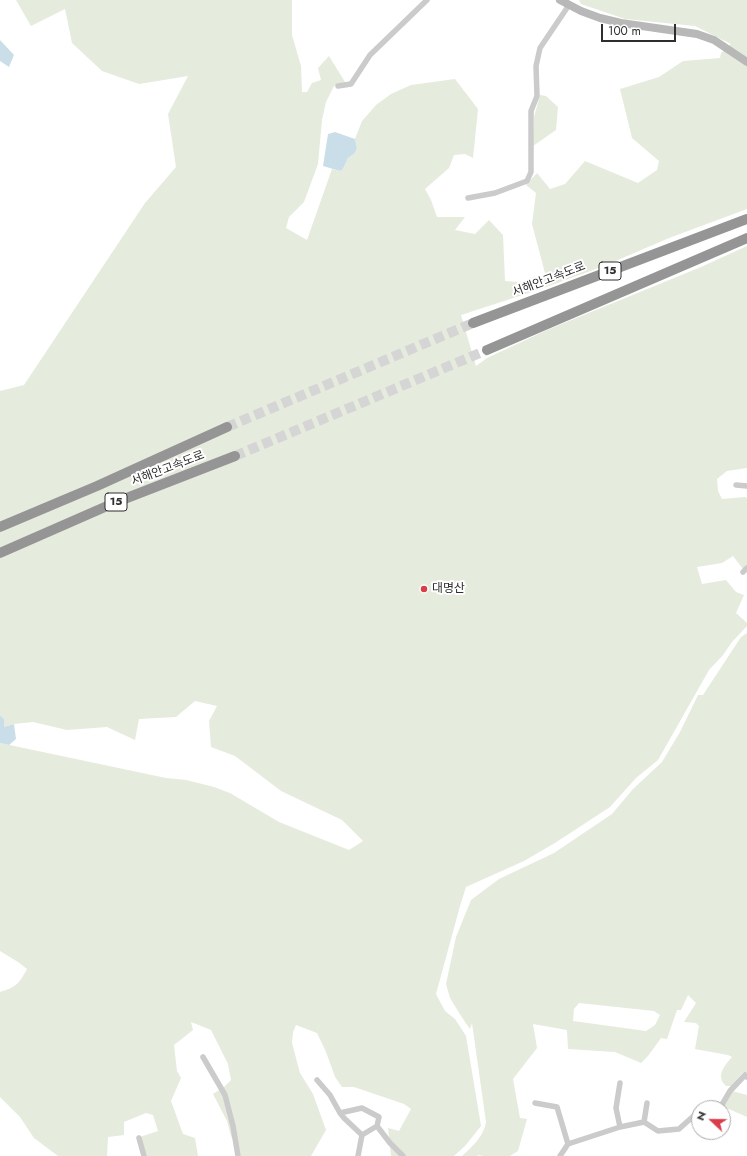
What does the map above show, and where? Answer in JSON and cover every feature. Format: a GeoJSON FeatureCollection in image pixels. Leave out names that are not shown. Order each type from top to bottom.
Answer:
{"type":"FeatureCollection","features":[{"type":"Feature","properties":{"kind":"highway","name":"서해안고속도로"},"geometry":{"type":"LineString","coordinates":[[472,323],[747,219]]}},
{"type":"Feature","properties":{"kind":"highway","name":"15"},"geometry":{"type":"LineString","coordinates":[[487,350],[747,238]]}},
{"type":"Feature","properties":{"kind":"highway","name":"서해안고속도로"},"geometry":{"type":"LineString","coordinates":[[0,527],[98,486],[228,428]]}},
{"type":"Feature","properties":{"kind":"highway","name":"서해안고속도로"},"geometry":{"type":"LineString","coordinates":[[0,553],[114,503],[235,456]]}},
{"type":"Feature","properties":{"kind":"main road"},"geometry":{"type":"LineString","coordinates":[[560,0],[581,11],[600,18],[621,23],[697,34],[714,40],[747,62]]}},
{"type":"Feature","properties":{"kind":"street"},"geometry":{"type":"LineString","coordinates":[[338,86],[351,84],[370,54],[426,0]]}},
{"type":"Feature","properties":{"kind":"street"},"geometry":{"type":"LineString","coordinates":[[468,198],[495,193],[527,181],[531,172],[532,111],[537,96],[536,66],[540,48],[569,5]]}},
{"type":"Feature","properties":{"kind":"street"},"geometry":{"type":"LineString","coordinates":[[736,485],[747,486]]}},
{"type":"Feature","properties":{"kind":"street"},"geometry":{"type":"LineString","coordinates":[[203,1057],[225,1095],[233,1126],[238,1156]]}},
{"type":"Feature","properties":{"kind":"street"},"geometry":{"type":"LineString","coordinates":[[724,1100],[730,1090],[745,1075],[747,1077]]}},
{"type":"Feature","properties":{"kind":"street"},"geometry":{"type":"LineString","coordinates":[[317,1080],[330,1095],[340,1113],[362,1135]]}},
{"type":"Feature","properties":{"kind":"street"},"geometry":{"type":"LineString","coordinates":[[620,1083],[616,1108],[620,1127]]}},
{"type":"Feature","properties":{"kind":"street"},"geometry":{"type":"LineString","coordinates":[[535,1103],[557,1107],[568,1144]]}},
{"type":"Feature","properties":{"kind":"street"},"geometry":{"type":"LineString","coordinates":[[644,1122],[647,1103]]}},
{"type":"Feature","properties":{"kind":"street"},"geometry":{"type":"LineString","coordinates":[[340,1113],[362,1108],[379,1117],[377,1126],[362,1135],[358,1156]]}},
{"type":"Feature","properties":{"kind":"street"},"geometry":{"type":"LineString","coordinates":[[560,1156],[568,1144],[620,1127],[644,1122],[658,1131],[679,1129],[691,1118]]}},
{"type":"Feature","properties":{"kind":"street"},"geometry":{"type":"LineString","coordinates":[[377,1126],[390,1143],[403,1156]]}},
{"type":"Feature","properties":{"kind":"street"},"geometry":{"type":"LineString","coordinates":[[139,1138],[144,1156]]}},
{"type":"Feature","properties":{"kind":"shaded area"},"geometry":{"type":"Polygon","coordinates":[[[16,0],[292,0],[292,35],[301,66],[302,92],[307,92],[312,83],[321,80],[318,68],[329,56],[345,82],[334,86],[326,102],[322,120],[318,164],[304,202],[289,217],[286,228],[307,240],[332,169],[340,171],[343,169],[348,158],[355,153],[357,148],[355,139],[362,121],[376,105],[391,94],[411,85],[455,79],[478,109],[473,158],[465,154],[454,155],[449,168],[425,189],[437,217],[465,217],[455,230],[475,234],[489,220],[503,235],[505,281],[533,283],[531,278],[546,277],[532,224],[536,193],[526,185],[537,173],[550,189],[565,184],[585,161],[638,183],[657,170],[659,161],[632,138],[620,89],[659,77],[683,61],[720,58],[721,53],[731,44],[695,26],[625,19],[581,4],[579,0],[747,0],[747,209],[669,238],[604,266],[538,290],[461,315],[476,366],[487,358],[547,330],[701,267],[747,246],[747,468],[727,471],[717,479],[718,491],[722,499],[747,498],[747,565],[743,569],[733,556],[722,563],[697,567],[702,584],[726,580],[736,592],[744,595],[736,613],[747,623],[747,626],[709,670],[658,760],[636,778],[610,807],[555,843],[524,861],[466,887],[436,994],[445,1011],[455,1019],[466,1036],[481,1126],[465,1146],[454,1156],[391,1156],[388,1128],[399,1131],[411,1109],[404,1104],[354,1087],[342,1087],[335,1077],[317,1033],[296,1025],[293,1032],[292,1043],[300,1073],[313,1094],[326,1130],[311,1156],[241,1156],[231,1136],[227,1121],[213,1094],[224,1087],[231,1080],[228,1064],[211,1030],[191,1022],[193,1030],[174,1045],[177,1071],[181,1078],[171,1101],[183,1134],[195,1138],[198,1156],[142,1156],[137,1138],[158,1131],[153,1115],[146,1113],[124,1122],[124,1135],[108,1137],[107,1156],[58,1156],[34,1138],[20,1117],[0,1097],[0,992],[16,984],[22,978],[27,969],[0,951],[0,743],[166,778],[186,780],[214,787],[230,793],[279,822],[349,850],[363,841],[342,820],[281,791],[235,756],[211,747],[209,721],[217,706],[195,701],[176,717],[139,719],[135,740],[107,727],[67,730],[33,722],[14,724],[4,727],[4,719],[0,715],[0,391],[24,385],[145,203],[176,167],[168,114],[188,76],[139,84],[102,71],[72,43],[65,9],[31,26],[16,0]]]}},
{"type":"Feature","properties":{"kind":"shaded area"},"geometry":{"type":"Polygon","coordinates":[[[540,95],[546,96],[558,107],[556,130],[533,146],[534,117],[540,95]]]}},
{"type":"Feature","properties":{"kind":"shaded area"},"geometry":{"type":"Polygon","coordinates":[[[747,633],[747,1075],[743,1072],[731,1086],[726,1086],[721,1078],[721,1075],[724,1067],[732,1057],[695,1049],[699,1026],[696,1023],[684,1022],[696,1003],[688,995],[681,1010],[677,1010],[667,1039],[661,1038],[641,1063],[615,1052],[568,1049],[567,1030],[533,1024],[537,1048],[513,1079],[520,1118],[527,1119],[518,1151],[510,1156],[462,1156],[480,1137],[486,1122],[472,1023],[470,1029],[450,998],[446,984],[456,937],[471,900],[499,879],[554,853],[612,814],[633,789],[662,762],[680,732],[698,695],[703,695],[741,637],[747,633]],[[579,1003],[574,1009],[573,1021],[646,1031],[655,1025],[660,1015],[654,1011],[579,1003]]]}},
{"type":"Feature","properties":{"kind":"shaded area"},"geometry":{"type":"Polygon","coordinates":[[[732,1091],[747,1095],[747,1117],[731,1110],[731,1100],[726,1100],[732,1091]]]}},
{"type":"Feature","properties":{"kind":"water"},"geometry":{"type":"Polygon","coordinates":[[[0,40],[14,55],[9,67],[0,61],[0,40]]]}},
{"type":"Feature","properties":{"kind":"water"},"geometry":{"type":"Polygon","coordinates":[[[335,132],[355,139],[357,148],[355,153],[348,158],[343,169],[340,171],[323,166],[328,134],[335,132]]]}},
{"type":"Feature","properties":{"kind":"water"},"geometry":{"type":"Polygon","coordinates":[[[0,715],[4,719],[4,727],[14,724],[16,739],[9,745],[0,743],[0,715]]]}},
{"type":"Feature","properties":{"kind":"tunnel"},"geometry":{"type":"LineString","coordinates":[[227,427],[473,323]]}},
{"type":"Feature","properties":{"kind":"tunnel"},"geometry":{"type":"LineString","coordinates":[[235,456],[487,350]]}},
{"type":"Feature","properties":{"kind":"place","name":"대명산"},"geometry":{"type":"Point","coordinates":[424,589]}}]}
